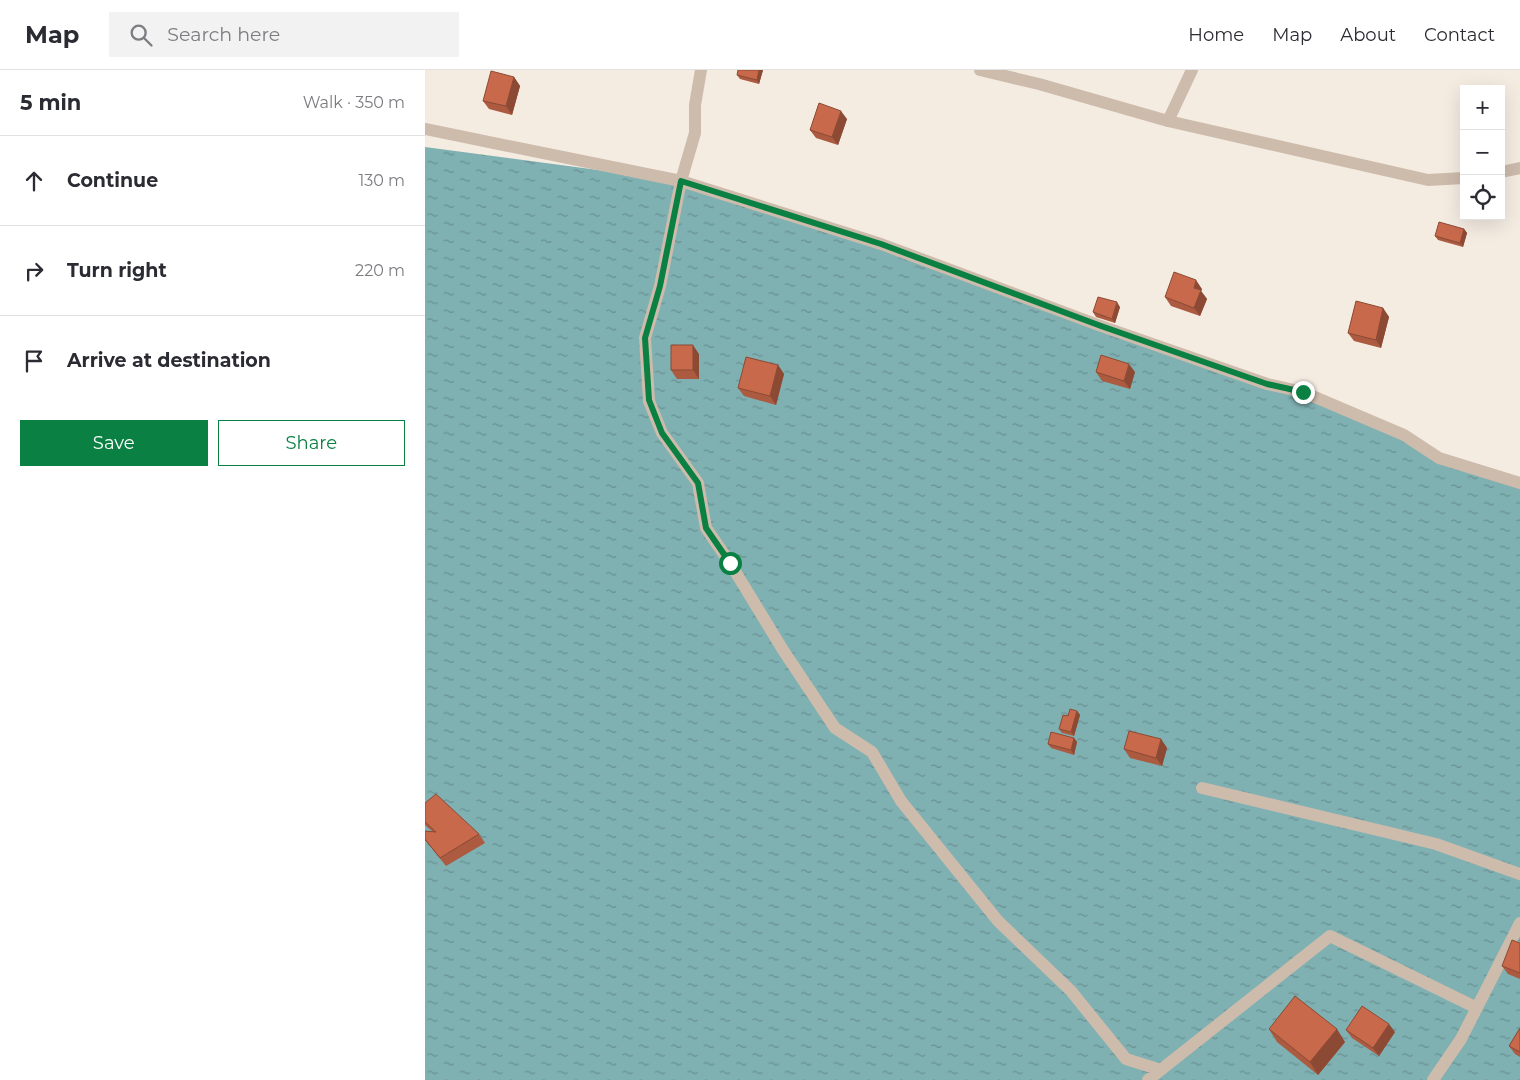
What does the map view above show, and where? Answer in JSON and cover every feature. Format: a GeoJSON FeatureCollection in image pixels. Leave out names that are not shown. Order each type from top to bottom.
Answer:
{"type":"FeatureCollection","features":[{"type":"Feature","properties":{"kind":"street"},"geometry":{"type":"LineString","coordinates":[[701,70],[695,105],[695,133],[681,181],[660,286],[645,338],[649,400],[662,433],[698,483],[706,528],[835,728],[872,752],[901,801],[998,921],[1071,991],[1126,1059],[1161,1070]]}},
{"type":"Feature","properties":{"kind":"street"},"geometry":{"type":"LineString","coordinates":[[980,70],[1168,121],[1428,180],[1460,178]]}},
{"type":"Feature","properties":{"kind":"street"},"geometry":{"type":"LineString","coordinates":[[1168,121],[1192,70]]}},
{"type":"Feature","properties":{"kind":"street"},"geometry":{"type":"LineString","coordinates":[[425,129],[681,181],[881,244],[1101,326],[1267,384],[1303,392],[1404,435],[1439,458],[1520,483]]}},
{"type":"Feature","properties":{"kind":"street"},"geometry":{"type":"LineString","coordinates":[[1505,171],[1520,168]]}},
{"type":"Feature","properties":{"kind":"street"},"geometry":{"type":"LineString","coordinates":[[1202,788],[1436,844],[1520,874]]}},
{"type":"Feature","properties":{"kind":"street"},"geometry":{"type":"LineString","coordinates":[[1433,1080],[1461,1039],[1520,922]]}},
{"type":"Feature","properties":{"kind":"street"},"geometry":{"type":"LineString","coordinates":[[1148,1080],[1331,936],[1477,1008]]}},
{"type":"Feature","properties":{"kind":"water"},"geometry":{"type":"Polygon","coordinates":[[[425,147],[681,181],[1303,392],[1439,458],[1520,483],[1520,1080],[425,1080],[425,147]]]}},
{"type":"Feature","properties":{"kind":"building"},"geometry":{"type":"Polygon","coordinates":[[[738,70],[759,70],[757,80],[737,75],[738,70]]]}},
{"type":"Feature","properties":{"kind":"building"},"geometry":{"type":"Polygon","coordinates":[[[491,71],[514,77],[506,106],[483,101],[491,71]]]}},
{"type":"Feature","properties":{"kind":"building"},"geometry":{"type":"Polygon","coordinates":[[[819,103],[841,111],[832,137],[810,130],[819,103]]]}},
{"type":"Feature","properties":{"kind":"building"},"geometry":{"type":"Polygon","coordinates":[[[1439,222],[1464,229],[1460,243],[1435,236],[1439,222]]]}},
{"type":"Feature","properties":{"kind":"building"},"geometry":{"type":"Polygon","coordinates":[[[1174,272],[1196,280],[1194,288],[1201,290],[1194,308],[1165,297],[1174,272]]]}},
{"type":"Feature","properties":{"kind":"building"},"geometry":{"type":"Polygon","coordinates":[[[1098,297],[1117,302],[1112,319],[1093,312],[1098,297]]]}},
{"type":"Feature","properties":{"kind":"building"},"geometry":{"type":"Polygon","coordinates":[[[1356,301],[1383,308],[1376,340],[1348,333],[1356,301]]]}},
{"type":"Feature","properties":{"kind":"building"},"geometry":{"type":"Polygon","coordinates":[[[671,345],[693,345],[693,370],[671,370],[671,345]]]}},
{"type":"Feature","properties":{"kind":"building"},"geometry":{"type":"Polygon","coordinates":[[[1101,355],[1129,364],[1124,381],[1096,372],[1101,355]]]}},
{"type":"Feature","properties":{"kind":"building"},"geometry":{"type":"Polygon","coordinates":[[[746,357],[778,365],[770,396],[738,388],[746,357]]]}},
{"type":"Feature","properties":{"kind":"building"},"geometry":{"type":"Polygon","coordinates":[[[1070,709],[1077,711],[1071,732],[1059,729],[1063,715],[1068,716],[1070,709]]]}},
{"type":"Feature","properties":{"kind":"building"},"geometry":{"type":"Polygon","coordinates":[[[1129,731],[1161,739],[1156,758],[1124,749],[1129,731]]]}},
{"type":"Feature","properties":{"kind":"building"},"geometry":{"type":"Polygon","coordinates":[[[1051,732],[1074,738],[1071,750],[1048,744],[1051,732]]]}},
{"type":"Feature","properties":{"kind":"building"},"geometry":{"type":"Polygon","coordinates":[[[436,794],[479,834],[440,858],[425,839],[425,831],[436,832],[425,822],[425,803],[436,794]]]}},
{"type":"Feature","properties":{"kind":"building"},"geometry":{"type":"Polygon","coordinates":[[[1512,940],[1520,943],[1520,973],[1502,966],[1512,940]]]}},
{"type":"Feature","properties":{"kind":"building"},"geometry":{"type":"Polygon","coordinates":[[[1295,996],[1337,1029],[1310,1062],[1269,1029],[1295,996]]]}},
{"type":"Feature","properties":{"kind":"building"},"geometry":{"type":"Polygon","coordinates":[[[1362,1006],[1389,1024],[1373,1048],[1346,1030],[1362,1006]]]}},
{"type":"Feature","properties":{"kind":"building"},"geometry":{"type":"Polygon","coordinates":[[[1520,1028],[1520,1052],[1509,1046],[1520,1028]]]}},
{"type":"Feature","properties":{"kind":"route"},"geometry":{"type":"LineString","coordinates":[[730,563],[706,528],[698,483],[662,433],[649,400],[645,338],[660,286],[681,181],[881,244],[1101,326],[1267,384],[1303,392]]}}]}
